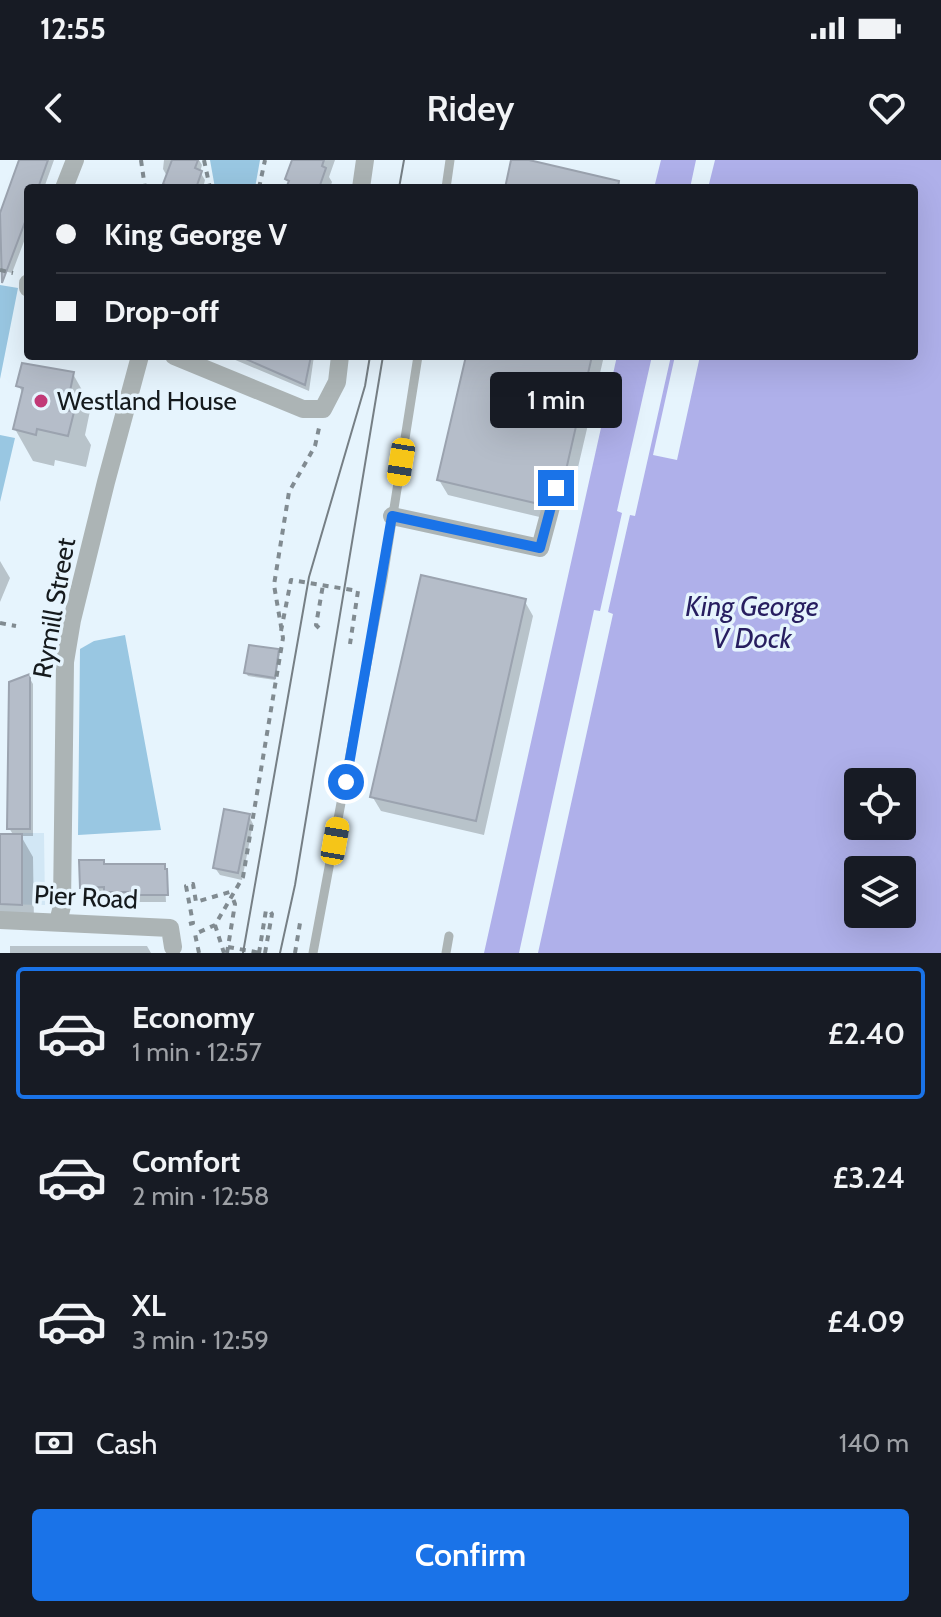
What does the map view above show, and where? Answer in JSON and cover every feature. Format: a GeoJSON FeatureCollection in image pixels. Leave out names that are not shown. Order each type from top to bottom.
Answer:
{"type":"FeatureCollection","features":[{"type":"Feature","properties":{"kind":"street"},"geometry":{"type":"LineString","coordinates":[[66,184],[75,160]]}},
{"type":"Feature","properties":{"kind":"street"},"geometry":{"type":"LineString","coordinates":[[362,184],[365,160]]}},
{"type":"Feature","properties":{"kind":"street","name":"Rymill Street"},"geometry":{"type":"LineString","coordinates":[[58,922],[62,906],[65,662],[87,559],[139,360]]}},
{"type":"Feature","properties":{"kind":"street"},"geometry":{"type":"LineString","coordinates":[[184,360],[322,416],[337,382],[340,360]]}},
{"type":"Feature","properties":{"kind":"street"},"geometry":{"type":"LineString","coordinates":[[392,516],[540,548],[556,488]]}},
{"type":"Feature","properties":{"kind":"street","name":"Pier Road"},"geometry":{"type":"LineString","coordinates":[[0,920],[178,926]]}},
{"type":"Feature","properties":{"kind":"street"},"geometry":{"type":"LineString","coordinates":[[173,947],[178,926]]}},
{"type":"Feature","properties":{"kind":"lane"},"geometry":{"type":"LineString","coordinates":[[447,184],[450,160]]}},
{"type":"Feature","properties":{"kind":"lane"},"geometry":{"type":"LineString","coordinates":[[313,953],[417,360]]}},
{"type":"Feature","properties":{"kind":"lane"},"geometry":{"type":"LineString","coordinates":[[446,953],[449,936]]}},
{"type":"Feature","properties":{"kind":"path"},"geometry":{"type":"LineString","coordinates":[[141,160],[144,184]]}},
{"type":"Feature","properties":{"kind":"path"},"geometry":{"type":"LineString","coordinates":[[204,160],[209,184]]}},
{"type":"Feature","properties":{"kind":"path"},"geometry":{"type":"LineString","coordinates":[[260,184],[265,160]]}},
{"type":"Feature","properties":{"kind":"path"},"geometry":{"type":"LineString","coordinates":[[199,953],[195,934],[215,925],[243,877],[283,638],[274,585],[289,492],[315,446],[322,416]]}},
{"type":"Feature","properties":{"kind":"path"},"geometry":{"type":"LineString","coordinates":[[280,634],[291,580],[358,591],[350,644]]}},
{"type":"Feature","properties":{"kind":"path"},"geometry":{"type":"LineString","coordinates":[[319,628],[316,625],[323,585]]}},
{"type":"Feature","properties":{"kind":"path"},"geometry":{"type":"LineString","coordinates":[[0,623],[16,626]]}},
{"type":"Feature","properties":{"kind":"path"},"geometry":{"type":"LineString","coordinates":[[178,926],[193,923],[186,886],[193,884],[196,902],[233,893]]}},
{"type":"Feature","properties":{"kind":"path"},"geometry":{"type":"LineString","coordinates":[[226,951],[235,904],[233,893]]}},
{"type":"Feature","properties":{"kind":"path"},"geometry":{"type":"LineString","coordinates":[[226,951],[262,953],[272,914],[268,911]]}},
{"type":"Feature","properties":{"kind":"path"},"geometry":{"type":"LineString","coordinates":[[295,953],[300,923]]}},
{"type":"Feature","properties":{"kind":"path"},"geometry":{"type":"LineString","coordinates":[[215,925],[226,951]]}},
{"type":"Feature","properties":{"kind":"shaded area"},"geometry":{"type":"Polygon","coordinates":[[[210,160],[260,160],[256,184],[214,184],[210,160]]]}},
{"type":"Feature","properties":{"kind":"shaded area"},"geometry":{"type":"Polygon","coordinates":[[[0,285],[18,288],[0,379],[0,285]]]}},
{"type":"Feature","properties":{"kind":"shaded area"},"geometry":{"type":"Polygon","coordinates":[[[0,435],[15,438],[0,502],[0,435]]]}},
{"type":"Feature","properties":{"kind":"shaded area"},"geometry":{"type":"Polygon","coordinates":[[[125,635],[161,830],[78,835],[80,649],[94,641],[125,635]]]}},
{"type":"Feature","properties":{"kind":"shaded area"},"geometry":{"type":"Polygon","coordinates":[[[0,833],[44,833],[45,905],[0,904],[0,833]]]}},
{"type":"Feature","properties":{"kind":"water","name":"King George V Dock"},"geometry":{"type":"Polygon","coordinates":[[[661,160],[941,160],[941,953],[484,953],[616,360],[918,360],[918,184],[655,184],[661,160]]]}},
{"type":"Feature","properties":{"kind":"pier"},"geometry":{"type":"Polygon","coordinates":[[[696,160],[715,160],[709,184],[691,184],[696,160]]]}},
{"type":"Feature","properties":{"kind":"pier"},"geometry":{"type":"Polygon","coordinates":[[[651,360],[670,360],[635,516],[630,515],[608,612],[613,614],[538,953],[519,953],[594,610],[600,611],[622,513],[617,511],[651,360]]]}},
{"type":"Feature","properties":{"kind":"pier"},"geometry":{"type":"Polygon","coordinates":[[[674,360],[699,360],[677,460],[653,455],[674,360]]]}},
{"type":"Feature","properties":{"kind":"building"},"geometry":{"type":"Polygon","coordinates":[[[19,160],[48,160],[39,184],[24,184],[24,225],[2,283],[0,213],[19,160]]]}},
{"type":"Feature","properties":{"kind":"building"},"geometry":{"type":"Polygon","coordinates":[[[172,160],[198,160],[195,168],[202,171],[197,184],[163,184],[172,160]]]}},
{"type":"Feature","properties":{"kind":"building"},"geometry":{"type":"Polygon","coordinates":[[[292,160],[324,160],[322,166],[326,168],[320,184],[288,184],[289,181],[285,179],[292,160]]]}},
{"type":"Feature","properties":{"kind":"building"},"geometry":{"type":"Polygon","coordinates":[[[511,160],[529,160],[619,181],[619,184],[506,184],[511,160]]]}},
{"type":"Feature","properties":{"kind":"building"},"geometry":{"type":"Polygon","coordinates":[[[248,360],[310,360],[305,385],[248,360]]]}},
{"type":"Feature","properties":{"kind":"building"},"geometry":{"type":"Polygon","coordinates":[[[465,360],[591,360],[564,479],[554,476],[547,480],[539,504],[437,480],[465,360]]]}},
{"type":"Feature","properties":{"kind":"building","name":"Westland House"},"geometry":{"type":"Polygon","coordinates":[[[22,363],[74,372],[66,410],[74,412],[68,436],[37,429],[36,435],[13,429],[23,388],[16,386],[22,363]]]}},
{"type":"Feature","properties":{"kind":"building"},"geometry":{"type":"Polygon","coordinates":[[[421,575],[526,599],[476,821],[370,797],[421,575]]]}},
{"type":"Feature","properties":{"kind":"building"},"geometry":{"type":"Polygon","coordinates":[[[249,645],[279,649],[275,678],[244,673],[249,645]]]}},
{"type":"Feature","properties":{"kind":"building"},"geometry":{"type":"Polygon","coordinates":[[[30,674],[30,829],[7,829],[9,682],[30,674]]]}},
{"type":"Feature","properties":{"kind":"building"},"geometry":{"type":"Polygon","coordinates":[[[224,809],[250,814],[238,873],[213,868],[224,809]]]}},
{"type":"Feature","properties":{"kind":"building"},"geometry":{"type":"Polygon","coordinates":[[[0,834],[22,834],[22,905],[0,904],[0,834]]]}},
{"type":"Feature","properties":{"kind":"building"},"geometry":{"type":"Polygon","coordinates":[[[79,860],[104,860],[104,864],[165,864],[168,895],[128,895],[128,892],[104,892],[104,887],[80,888],[79,860]]]}},
{"type":"Feature","properties":{"kind":"tram line"},"geometry":{"type":"LineString","coordinates":[[400,184],[404,160]]}},
{"type":"Feature","properties":{"kind":"tram line"},"geometry":{"type":"LineString","coordinates":[[243,953],[309,577],[365,386],[369,360]]}},
{"type":"Feature","properties":{"kind":"tram line"},"geometry":{"type":"LineString","coordinates":[[280,953],[295,885],[382,360]]}},
{"type":"Feature","properties":{"kind":"place","name":"Westland House"},"geometry":{"type":"Point","coordinates":[41,401]}},
{"type":"Feature","properties":{"kind":"route"},"geometry":{"type":"LineString","coordinates":[[346,782],[392,516],[540,548],[556,488]]}}]}
